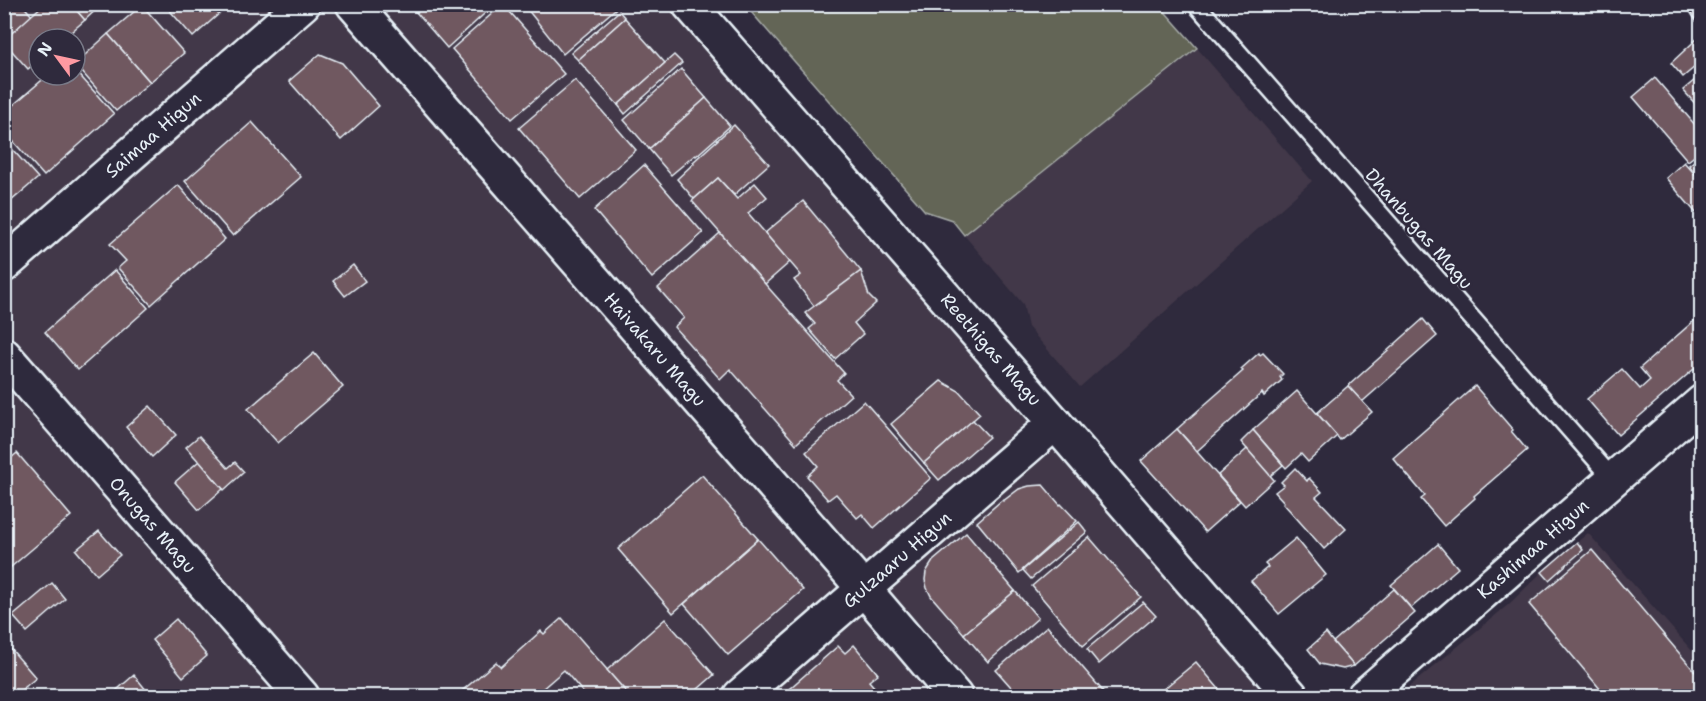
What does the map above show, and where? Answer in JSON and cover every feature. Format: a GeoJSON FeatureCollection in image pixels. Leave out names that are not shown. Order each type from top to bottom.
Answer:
{"type":"FeatureCollection","features":[{"type":"Feature","properties":{"kind":"street","name":"Saimaa Higun"},"geometry":{"type":"LineString","coordinates":[[4,265],[303,4]]}},
{"type":"Feature","properties":{"kind":"street","name":"Haivakaru Magu"},"geometry":{"type":"LineString","coordinates":[[353,4],[955,696]]}},
{"type":"Feature","properties":{"kind":"street","name":"Reethigas Magu"},"geometry":{"type":"LineString","coordinates":[[689,4],[1291,696]]}},
{"type":"Feature","properties":{"kind":"street","name":"Onugas Magu"},"geometry":{"type":"LineString","coordinates":[[4,355],[302,696]]}},
{"type":"Feature","properties":{"kind":"street","name":"Kashimaa Higun"},"geometry":{"type":"LineString","coordinates":[[1364,696],[1701,402]]}},
{"type":"Feature","properties":{"kind":"street","name":"Gulzaaru Higun"},"geometry":{"type":"LineString","coordinates":[[740,696],[1055,423]]}},
{"type":"Feature","properties":{"kind":"lane","name":"Dhanbugas Magu"},"geometry":{"type":"LineString","coordinates":[[1196,4],[1613,479]]}},
{"type":"Feature","properties":{"kind":"shaded area"},"geometry":{"type":"Polygon","coordinates":[[[4,5],[689,5],[1291,696],[5,696],[4,5]]]}},
{"type":"Feature","properties":{"kind":"shaded area"},"geometry":{"type":"Polygon","coordinates":[[[1197,48],[1312,181],[1080,387],[1028,327],[1023,304],[964,235],[1197,48]]]}},
{"type":"Feature","properties":{"kind":"shaded area"},"geometry":{"type":"Polygon","coordinates":[[[1588,533],[1701,661],[1701,696],[1398,696],[1509,604],[1588,533]]]}},
{"type":"Feature","properties":{"kind":"green space"},"geometry":{"type":"Polygon","coordinates":[[[745,5],[1159,5],[1197,48],[964,235],[952,220],[925,211],[745,5]]]}},
{"type":"Feature","properties":{"kind":"building"},"geometry":{"type":"Polygon","coordinates":[[[4,4],[22,4],[32,16],[4,40],[4,4]]]}},
{"type":"Feature","properties":{"kind":"building"},"geometry":{"type":"Polygon","coordinates":[[[44,4],[71,4],[85,20],[77,27],[27,27],[27,68],[4,40],[44,4]]]}},
{"type":"Feature","properties":{"kind":"building"},"geometry":{"type":"Polygon","coordinates":[[[71,4],[102,4],[85,20],[71,4]]]}},
{"type":"Feature","properties":{"kind":"building"},"geometry":{"type":"Polygon","coordinates":[[[164,4],[230,4],[193,37],[164,4]]]}},
{"type":"Feature","properties":{"kind":"building"},"geometry":{"type":"Polygon","coordinates":[[[409,4],[495,4],[447,48],[409,4]]]}},
{"type":"Feature","properties":{"kind":"building"},"geometry":{"type":"Polygon","coordinates":[[[503,4],[564,74],[512,119],[452,49],[503,4]]]}},
{"type":"Feature","properties":{"kind":"building"},"geometry":{"type":"Polygon","coordinates":[[[523,4],[621,4],[563,54],[523,4]]]}},
{"type":"Feature","properties":{"kind":"building"},"geometry":{"type":"Polygon","coordinates":[[[1685,4],[1702,4],[1702,21],[1698,24],[1685,4]]]}},
{"type":"Feature","properties":{"kind":"building"},"geometry":{"type":"Polygon","coordinates":[[[142,5],[184,53],[150,82],[108,34],[142,5]]]}},
{"type":"Feature","properties":{"kind":"building"},"geometry":{"type":"Polygon","coordinates":[[[619,11],[625,18],[578,60],[571,53],[619,11]]]}},
{"type":"Feature","properties":{"kind":"building"},"geometry":{"type":"Polygon","coordinates":[[[625,18],[665,63],[618,105],[578,60],[625,18]]]}},
{"type":"Feature","properties":{"kind":"building"},"geometry":{"type":"Polygon","coordinates":[[[108,34],[150,82],[116,111],[87,78],[87,53],[108,34]]]}},
{"type":"Feature","properties":{"kind":"building"},"geometry":{"type":"Polygon","coordinates":[[[1700,36],[1702,38],[1702,61],[1683,77],[1671,63],[1700,36]]]}},
{"type":"Feature","properties":{"kind":"building"},"geometry":{"type":"Polygon","coordinates":[[[320,54],[342,63],[379,106],[341,140],[289,81],[320,54]]]}},
{"type":"Feature","properties":{"kind":"building"},"geometry":{"type":"Polygon","coordinates":[[[674,55],[682,63],[625,114],[618,105],[674,55]]]}},
{"type":"Feature","properties":{"kind":"building"},"geometry":{"type":"Polygon","coordinates":[[[681,69],[706,98],[649,149],[624,120],[681,69]]]}},
{"type":"Feature","properties":{"kind":"building"},"geometry":{"type":"Polygon","coordinates":[[[1702,74],[1702,106],[1699,108],[1683,90],[1702,74]]]}},
{"type":"Feature","properties":{"kind":"building"},"geometry":{"type":"Polygon","coordinates":[[[1655,78],[1702,133],[1702,150],[1688,161],[1633,97],[1655,78]]]}},
{"type":"Feature","properties":{"kind":"building"},"geometry":{"type":"Polygon","coordinates":[[[575,80],[636,150],[580,199],[519,128],[575,80]]]}},
{"type":"Feature","properties":{"kind":"building"},"geometry":{"type":"Polygon","coordinates":[[[87,84],[114,114],[44,176],[4,131],[4,113],[34,87],[87,87],[87,84]]]}},
{"type":"Feature","properties":{"kind":"building"},"geometry":{"type":"Polygon","coordinates":[[[706,98],[730,126],[671,175],[649,149],[706,98]]]}},
{"type":"Feature","properties":{"kind":"building"},"geometry":{"type":"Polygon","coordinates":[[[252,122],[301,177],[233,236],[185,181],[252,122]]]}},
{"type":"Feature","properties":{"kind":"building"},"geometry":{"type":"Polygon","coordinates":[[[734,125],[769,164],[734,195],[718,178],[694,199],[677,179],[734,125]]]}},
{"type":"Feature","properties":{"kind":"building"},"geometry":{"type":"Polygon","coordinates":[[[4,140],[38,178],[4,207],[4,140]]]}},
{"type":"Feature","properties":{"kind":"building"},"geometry":{"type":"Polygon","coordinates":[[[1702,155],[1702,171],[1697,175],[1689,165],[1702,155]]]}},
{"type":"Feature","properties":{"kind":"building"},"geometry":{"type":"Polygon","coordinates":[[[1684,162],[1702,182],[1702,220],[1666,178],[1684,162]]]}},
{"type":"Feature","properties":{"kind":"building"},"geometry":{"type":"Polygon","coordinates":[[[644,165],[703,233],[652,278],[594,210],[644,165]]]}},
{"type":"Feature","properties":{"kind":"building"},"geometry":{"type":"Polygon","coordinates":[[[718,178],[737,199],[755,183],[767,197],[748,213],[790,262],[765,284],[692,201],[718,178]]]}},
{"type":"Feature","properties":{"kind":"building"},"geometry":{"type":"Polygon","coordinates":[[[178,185],[225,239],[151,305],[118,268],[126,261],[110,244],[178,185]]]}},
{"type":"Feature","properties":{"kind":"building"},"geometry":{"type":"Polygon","coordinates":[[[803,201],[861,271],[814,306],[794,280],[801,275],[765,233],[803,201]]]}},
{"type":"Feature","properties":{"kind":"building"},"geometry":{"type":"Polygon","coordinates":[[[720,233],[844,373],[837,380],[851,395],[796,444],[730,369],[720,379],[674,327],[684,318],[658,288],[720,233]]]}},
{"type":"Feature","properties":{"kind":"building"},"geometry":{"type":"Polygon","coordinates":[[[353,265],[365,281],[345,296],[333,281],[353,265]]]}},
{"type":"Feature","properties":{"kind":"building"},"geometry":{"type":"Polygon","coordinates":[[[115,270],[148,308],[78,370],[45,332],[115,270]]]}},
{"type":"Feature","properties":{"kind":"building"},"geometry":{"type":"Polygon","coordinates":[[[861,271],[869,296],[876,303],[854,323],[863,334],[835,359],[809,329],[815,324],[805,313],[861,271]]]}},
{"type":"Feature","properties":{"kind":"building"},"geometry":{"type":"Polygon","coordinates":[[[1702,314],[1702,362],[1618,435],[1587,399],[1622,369],[1640,389],[1650,380],[1640,368],[1702,314]]]}},
{"type":"Feature","properties":{"kind":"building"},"geometry":{"type":"Polygon","coordinates":[[[1423,319],[1437,336],[1362,402],[1348,386],[1423,319]]]}},
{"type":"Feature","properties":{"kind":"building"},"geometry":{"type":"Polygon","coordinates":[[[314,353],[343,387],[278,443],[248,409],[314,353]]]}},
{"type":"Feature","properties":{"kind":"building"},"geometry":{"type":"Polygon","coordinates":[[[1259,353],[1260,355],[1263,353],[1283,374],[1280,377],[1282,380],[1264,396],[1262,393],[1197,451],[1177,429],[1243,371],[1241,369],[1259,353]]]}},
{"type":"Feature","properties":{"kind":"building"},"geometry":{"type":"Polygon","coordinates":[[[941,381],[959,391],[980,414],[924,463],[891,424],[941,381]]]}},
{"type":"Feature","properties":{"kind":"building"},"geometry":{"type":"Polygon","coordinates":[[[1348,386],[1372,412],[1340,440],[1317,413],[1348,386]]]}},
{"type":"Feature","properties":{"kind":"building"},"geometry":{"type":"Polygon","coordinates":[[[1475,386],[1527,450],[1474,496],[1475,498],[1444,526],[1421,499],[1425,496],[1393,458],[1475,386]]]}},
{"type":"Feature","properties":{"kind":"building"},"geometry":{"type":"Polygon","coordinates":[[[1297,391],[1337,436],[1308,462],[1301,454],[1286,468],[1253,430],[1297,391]]]}},
{"type":"Feature","properties":{"kind":"building"},"geometry":{"type":"Polygon","coordinates":[[[864,401],[931,478],[874,528],[862,514],[857,518],[836,494],[828,500],[807,476],[818,466],[806,452],[864,401]]]}},
{"type":"Feature","properties":{"kind":"building"},"geometry":{"type":"Polygon","coordinates":[[[150,406],[176,435],[152,457],[126,427],[150,406]]]}},
{"type":"Feature","properties":{"kind":"building"},"geometry":{"type":"Polygon","coordinates":[[[973,420],[989,437],[939,480],[924,463],[973,420]]]}},
{"type":"Feature","properties":{"kind":"building"},"geometry":{"type":"Polygon","coordinates":[[[1177,429],[1240,501],[1205,532],[1141,461],[1177,429]]]}},
{"type":"Feature","properties":{"kind":"building"},"geometry":{"type":"Polygon","coordinates":[[[1253,430],[1283,465],[1270,476],[1241,442],[1253,430]]]}},
{"type":"Feature","properties":{"kind":"building"},"geometry":{"type":"Polygon","coordinates":[[[199,436],[228,468],[235,462],[244,472],[224,490],[186,447],[199,436]]]}},
{"type":"Feature","properties":{"kind":"building"},"geometry":{"type":"Polygon","coordinates":[[[1247,449],[1274,480],[1245,506],[1218,475],[1247,449]]]}},
{"type":"Feature","properties":{"kind":"building"},"geometry":{"type":"Polygon","coordinates":[[[17,453],[71,516],[4,573],[4,464],[17,453]]]}},
{"type":"Feature","properties":{"kind":"building"},"geometry":{"type":"Polygon","coordinates":[[[199,461],[223,489],[199,510],[175,482],[199,461]]]}},
{"type":"Feature","properties":{"kind":"building"},"geometry":{"type":"Polygon","coordinates":[[[1295,468],[1307,481],[1309,478],[1322,492],[1316,497],[1346,529],[1324,549],[1275,492],[1284,485],[1281,482],[1295,468]]]}},
{"type":"Feature","properties":{"kind":"building"},"geometry":{"type":"Polygon","coordinates":[[[702,475],[758,539],[673,613],[618,549],[702,475]]]}},
{"type":"Feature","properties":{"kind":"building"},"geometry":{"type":"Polygon","coordinates":[[[1043,485],[1077,521],[1019,573],[977,522],[1002,500],[1019,489],[1043,485]]]}},
{"type":"Feature","properties":{"kind":"building"},"geometry":{"type":"Polygon","coordinates":[[[1079,522],[1087,532],[1031,579],[1023,570],[1079,522]]]}},
{"type":"Feature","properties":{"kind":"building"},"geometry":{"type":"Polygon","coordinates":[[[99,531],[120,555],[97,575],[76,550],[99,531]]]}},
{"type":"Feature","properties":{"kind":"building"},"geometry":{"type":"Polygon","coordinates":[[[966,533],[1015,591],[964,634],[931,596],[925,580],[926,572],[933,561],[966,533]]]}},
{"type":"Feature","properties":{"kind":"building"},"geometry":{"type":"Polygon","coordinates":[[[1089,537],[1141,597],[1083,646],[1032,586],[1089,537]]]}},
{"type":"Feature","properties":{"kind":"building"},"geometry":{"type":"Polygon","coordinates":[[[1296,538],[1326,575],[1279,614],[1251,581],[1268,567],[1265,564],[1296,538]]]}},
{"type":"Feature","properties":{"kind":"building"},"geometry":{"type":"Polygon","coordinates":[[[758,539],[803,590],[728,655],[684,604],[758,539]]]}},
{"type":"Feature","properties":{"kind":"building"},"geometry":{"type":"Polygon","coordinates":[[[1577,542],[1583,550],[1549,580],[1542,572],[1577,542]]]}},
{"type":"Feature","properties":{"kind":"building"},"geometry":{"type":"Polygon","coordinates":[[[1438,544],[1458,568],[1411,608],[1391,585],[1438,544]]]}},
{"type":"Feature","properties":{"kind":"building"},"geometry":{"type":"Polygon","coordinates":[[[1592,550],[1702,680],[1702,696],[1606,696],[1529,604],[1592,550]]]}},
{"type":"Feature","properties":{"kind":"building"},"geometry":{"type":"Polygon","coordinates":[[[52,583],[65,599],[27,632],[13,616],[52,583]]]}},
{"type":"Feature","properties":{"kind":"building"},"geometry":{"type":"Polygon","coordinates":[[[1394,589],[1415,613],[1354,666],[1333,642],[1394,589]]]}},
{"type":"Feature","properties":{"kind":"building"},"geometry":{"type":"Polygon","coordinates":[[[1015,591],[1038,618],[988,662],[964,634],[1015,591]]]}},
{"type":"Feature","properties":{"kind":"building"},"geometry":{"type":"Polygon","coordinates":[[[1143,602],[1156,616],[1099,664],[1087,649],[1143,602]]]}},
{"type":"Feature","properties":{"kind":"building"},"geometry":{"type":"Polygon","coordinates":[[[562,618],[630,696],[602,696],[599,693],[595,696],[586,696],[564,670],[534,696],[456,696],[496,662],[501,667],[541,631],[544,634],[562,618]]]}},
{"type":"Feature","properties":{"kind":"building"},"geometry":{"type":"Polygon","coordinates":[[[176,619],[207,656],[183,677],[152,640],[176,619]]]}},
{"type":"Feature","properties":{"kind":"building"},"geometry":{"type":"Polygon","coordinates":[[[665,619],[714,675],[690,696],[630,696],[607,670],[665,619]]]}},
{"type":"Feature","properties":{"kind":"building"},"geometry":{"type":"Polygon","coordinates":[[[1047,626],[1107,696],[1019,696],[996,670],[1047,626]]]}},
{"type":"Feature","properties":{"kind":"building"},"geometry":{"type":"Polygon","coordinates":[[[1326,633],[1354,666],[1343,669],[1320,664],[1308,649],[1326,633]]]}},
{"type":"Feature","properties":{"kind":"building"},"geometry":{"type":"Polygon","coordinates":[[[4,641],[36,678],[14,696],[4,696],[4,641]]]}},
{"type":"Feature","properties":{"kind":"building"},"geometry":{"type":"Polygon","coordinates":[[[854,645],[878,674],[869,681],[882,696],[781,696],[838,646],[845,653],[854,645]]]}},
{"type":"Feature","properties":{"kind":"building"},"geometry":{"type":"Polygon","coordinates":[[[1196,662],[1225,696],[1155,696],[1196,662]]]}},
{"type":"Feature","properties":{"kind":"building"},"geometry":{"type":"Polygon","coordinates":[[[134,675],[147,691],[140,696],[110,696],[134,675]]]}}]}
